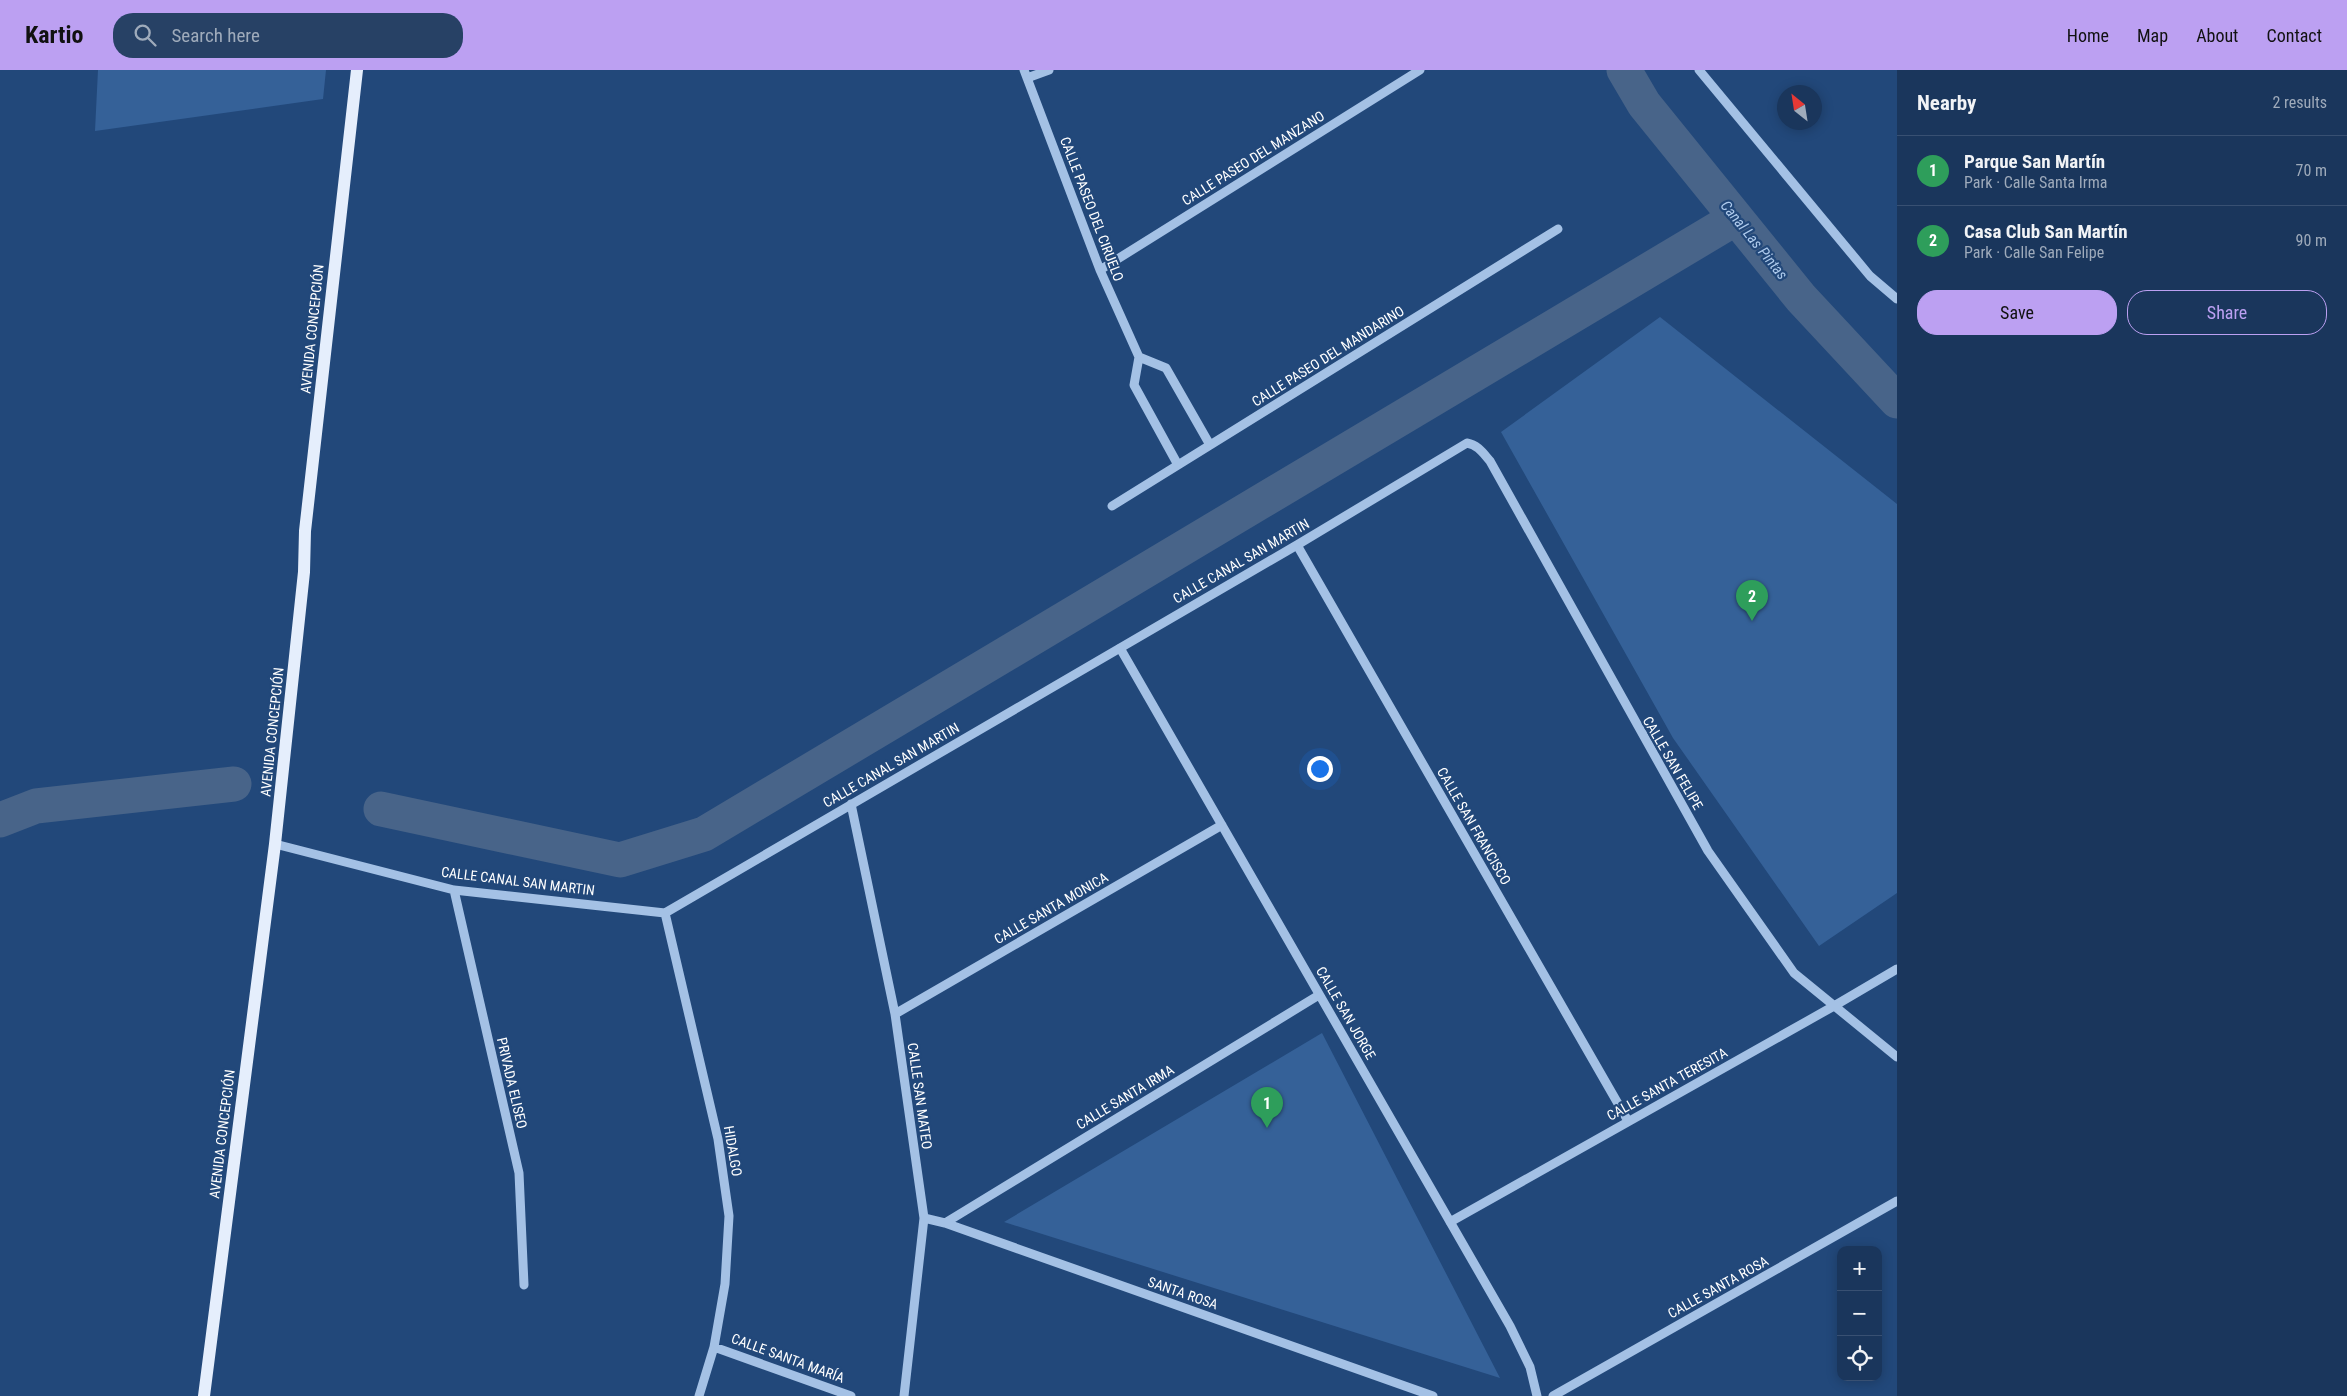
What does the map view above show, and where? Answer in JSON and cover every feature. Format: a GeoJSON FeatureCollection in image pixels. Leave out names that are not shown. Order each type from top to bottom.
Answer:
{"type":"FeatureCollection","features":[{"type":"Feature","properties":{"kind":"main road","name":"AVENIDA CONCEPCIÓN"},"geometry":{"type":"LineString","coordinates":[[204,1396],[275,844],[304,572],[304,532],[357,70]]}},
{"type":"Feature","properties":{"kind":"street"},"geometry":{"type":"LineString","coordinates":[[1026,74],[1048,70]]}},
{"type":"Feature","properties":{"kind":"street","name":"CALLE PASEO DEL MANZANO"},"geometry":{"type":"LineString","coordinates":[[1100,270],[1420,70]]}},
{"type":"Feature","properties":{"kind":"street"},"geometry":{"type":"LineString","coordinates":[[1699,70],[1870,276],[1897,299]]}},
{"type":"Feature","properties":{"kind":"street","name":"CALLE PASEO DEL CIRUELO"},"geometry":{"type":"LineString","coordinates":[[1026,74],[1100,270],[1138,358]]}},
{"type":"Feature","properties":{"kind":"street","name":"CALLE PASEO DEL MANDARINO"},"geometry":{"type":"LineString","coordinates":[[1112,506],[1558,229]]}},
{"type":"Feature","properties":{"kind":"street"},"geometry":{"type":"LineString","coordinates":[[1178,464],[1134,385],[1138,358],[1166,368],[1210,445]]}},
{"type":"Feature","properties":{"kind":"street","name":"CALLE CANAL SAN MARTIN"},"geometry":{"type":"LineString","coordinates":[[275,844],[454,890],[665,913],[1297,545],[1460,446],[1467,443],[1474,444]]}},
{"type":"Feature","properties":{"kind":"street","name":"CALLE SAN FELIPE"},"geometry":{"type":"LineString","coordinates":[[1474,444],[1490,461],[1708,851],[1794,972],[1897,1057]]}},
{"type":"Feature","properties":{"kind":"street","name":"CALLE SAN FRANCISCO"},"geometry":{"type":"LineString","coordinates":[[1297,545],[1628,1122]]}},
{"type":"Feature","properties":{"kind":"street","name":"CALLE SAN JORGE"},"geometry":{"type":"LineString","coordinates":[[1120,648],[1510,1326],[1530,1368],[1537,1396]]}},
{"type":"Feature","properties":{"kind":"street","name":"CALLE SAN MATEO"},"geometry":{"type":"LineString","coordinates":[[851,804],[895,1014],[924,1218],[904,1396]]}},
{"type":"Feature","properties":{"kind":"street","name":"CALLE SANTA MONICA"},"geometry":{"type":"LineString","coordinates":[[895,1014],[1222,825]]}},
{"type":"Feature","properties":{"kind":"street","name":"PRIVADA ELISEO"},"geometry":{"type":"LineString","coordinates":[[454,890],[519,1173],[524,1285]]}},
{"type":"Feature","properties":{"kind":"street","name":"HIDALGO"},"geometry":{"type":"LineString","coordinates":[[665,913],[718,1139],[729,1216],[725,1284],[714,1347],[699,1396]]}},
{"type":"Feature","properties":{"kind":"street","name":"CALLE SANTA TERESITA"},"geometry":{"type":"LineString","coordinates":[[1450,1222],[1897,969]]}},
{"type":"Feature","properties":{"kind":"street","name":"CALLE SANTA IRMA"},"geometry":{"type":"LineString","coordinates":[[945,1223],[1320,995]]}},
{"type":"Feature","properties":{"kind":"street","name":"CALLE SANTA ROSA"},"geometry":{"type":"LineString","coordinates":[[1553,1396],[1897,1201]]}},
{"type":"Feature","properties":{"kind":"street","name":"SANTA ROSA"},"geometry":{"type":"LineString","coordinates":[[924,1218],[945,1223],[1433,1396]]}},
{"type":"Feature","properties":{"kind":"street","name":"CALLE SANTA MARÍA"},"geometry":{"type":"LineString","coordinates":[[714,1347],[851,1396]]}},
{"type":"Feature","properties":{"kind":"shaded area"},"geometry":{"type":"Polygon","coordinates":[[[98,70],[326,70],[323,99],[95,131],[98,70]]]}},
{"type":"Feature","properties":{"kind":"shaded area"},"geometry":{"type":"Polygon","coordinates":[[[1660,317],[1897,504],[1897,893],[1819,946],[1673,738],[1501,432],[1660,317]]]}},
{"type":"Feature","properties":{"kind":"shaded area"},"geometry":{"type":"Polygon","coordinates":[[[1322,1033],[1500,1378],[1004,1222],[1322,1033]]]}},
{"type":"Feature","properties":{"kind":"waterway","name":"Canal Las Pintas"},"geometry":{"type":"LineString","coordinates":[[1624,70],[1644,104],[1801,298],[1897,401]]}},
{"type":"Feature","properties":{"kind":"waterway"},"geometry":{"type":"LineString","coordinates":[[381,809],[620,860],[704,834],[1736,218]]}},
{"type":"Feature","properties":{"kind":"waterway"},"geometry":{"type":"LineString","coordinates":[[0,820],[36,806],[234,784]]}},
{"type":"Feature","properties":{"kind":"place","name":"Casa Club San Martín"},"geometry":{"type":"Point","coordinates":[1752,621]}},
{"type":"Feature","properties":{"kind":"place","name":"Parque San Martín"},"geometry":{"type":"Point","coordinates":[1267,1128]}}]}
